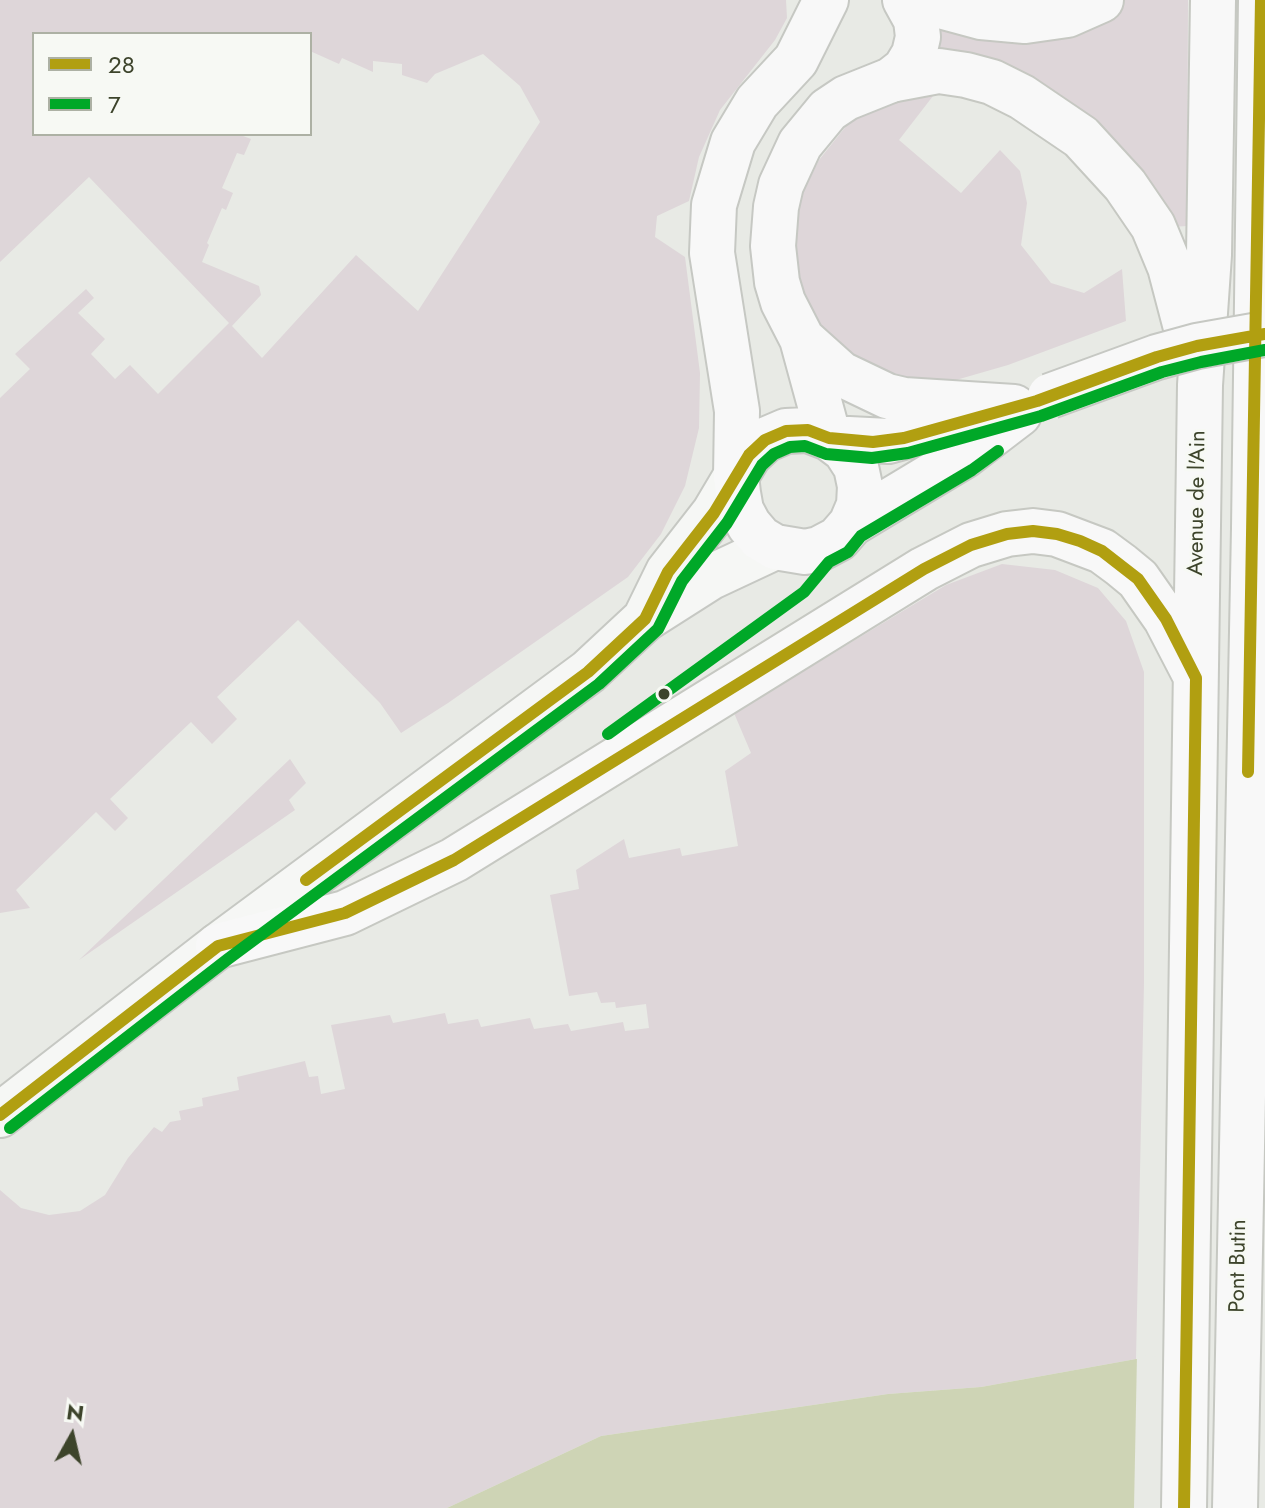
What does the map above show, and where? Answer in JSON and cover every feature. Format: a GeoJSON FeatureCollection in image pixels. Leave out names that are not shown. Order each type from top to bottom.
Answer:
{"type":"FeatureCollection","features":[{"type":"Feature","properties":{"kind":"main road"},"geometry":{"type":"LineString","coordinates":[[817,9],[796,60],[757,102],[741,126],[726,161],[714,205],[714,265],[737,411],[736,476],[741,510],[760,538],[775,547],[805,552],[838,539],[851,524],[859,505],[860,486],[856,467],[845,450],[829,438],[802,339],[783,302],[775,263],[774,227],[781,185],[800,144],[828,110],[905,69],[914,54],[918,37],[916,20],[905,0]]}},
{"type":"Feature","properties":{"kind":"main road"},"geometry":{"type":"LineString","coordinates":[[918,0],[981,17],[1025,21],[1067,15],[1101,0]]}},
{"type":"Feature","properties":{"kind":"main road","name":"Avenue de l'Ain"},"geometry":{"type":"LineString","coordinates":[[1184,1508],[1200,385],[1209,255],[1213,0]]}},
{"type":"Feature","properties":{"kind":"main road"},"geometry":{"type":"LineString","coordinates":[[1260,518],[1261,0]]}},
{"type":"Feature","properties":{"kind":"main road"},"geometry":{"type":"LineString","coordinates":[[817,9],[818,56],[828,70],[842,81],[858,86],[939,71],[992,82],[1055,117],[1097,153],[1125,185],[1153,226],[1170,267],[1200,385]]}},
{"type":"Feature","properties":{"kind":"main road"},"geometry":{"type":"LineString","coordinates":[[736,476],[749,455],[765,440],[786,431],[808,430],[829,438],[873,442],[904,419],[1025,404],[1157,357],[1197,346],[1265,334]]}},
{"type":"Feature","properties":{"kind":"main road"},"geometry":{"type":"LineString","coordinates":[[802,339],[826,362],[855,382],[887,396],[904,419]]}},
{"type":"Feature","properties":{"kind":"main road"},"geometry":{"type":"LineString","coordinates":[[851,524],[964,456],[1025,404]]}},
{"type":"Feature","properties":{"kind":"main road","name":"Pont Butin"},"geometry":{"type":"LineString","coordinates":[[1235,1508],[1244,1023],[1260,518]]}},
{"type":"Feature","properties":{"kind":"main road"},"geometry":{"type":"LineString","coordinates":[[218,946],[345,913],[454,860],[924,569],[971,545],[1007,534],[1033,531],[1057,534],[1102,551],[1121,565],[1138,579],[1166,619],[1196,678]]}},
{"type":"Feature","properties":{"kind":"street"},"geometry":{"type":"LineString","coordinates":[[645,619],[668,572],[714,513],[736,476]]}},
{"type":"Feature","properties":{"kind":"street"},"geometry":{"type":"LineString","coordinates":[[0,1115],[218,946],[588,672],[645,619],[686,596],[711,577],[775,547]]}},
{"type":"Feature","properties":{"kind":"shaded area"},"geometry":{"type":"Polygon","coordinates":[[[0,0],[786,0],[787,18],[775,40],[720,110],[699,157],[689,201],[657,216],[655,237],[685,257],[700,373],[699,428],[685,486],[661,534],[628,577],[401,733],[380,703],[298,620],[217,697],[237,719],[212,744],[191,722],[110,799],[128,818],[115,831],[96,812],[16,890],[30,908],[0,913],[0,398],[30,369],[15,354],[86,289],[94,298],[78,313],[105,339],[91,354],[115,379],[130,365],[158,394],[229,323],[89,177],[0,262],[0,0]],[[32,32],[32,136],[243,136],[251,139],[244,155],[237,153],[222,188],[233,193],[226,210],[222,208],[202,262],[259,286],[261,295],[232,326],[262,358],[356,255],[418,311],[540,122],[520,86],[483,54],[435,74],[427,83],[402,75],[402,64],[373,61],[373,72],[342,58],[339,64],[312,52],[312,32],[32,32]]]}},
{"type":"Feature","properties":{"kind":"shaded area"},"geometry":{"type":"Polygon","coordinates":[[[1125,0],[1188,0],[1187,226],[1170,227],[939,55],[941,29],[1089,28],[1125,0]]]}},
{"type":"Feature","properties":{"kind":"shaded area"},"geometry":{"type":"Polygon","coordinates":[[[894,94],[933,96],[899,140],[961,193],[1000,150],[1020,171],[1027,203],[1021,245],[1051,283],[1084,293],[1122,269],[1126,321],[1008,365],[956,380],[929,384],[877,371],[837,345],[808,309],[792,261],[797,204],[819,160],[847,125],[894,94]]]}},
{"type":"Feature","properties":{"kind":"shaded area"},"geometry":{"type":"Polygon","coordinates":[[[1002,564],[1055,570],[1098,588],[1126,621],[1144,672],[1144,983],[1136,1359],[981,1387],[888,1394],[601,1436],[447,1508],[0,1508],[0,1190],[21,1208],[49,1215],[80,1211],[105,1195],[128,1158],[154,1127],[162,1132],[170,1122],[181,1120],[179,1111],[203,1106],[202,1098],[239,1090],[237,1077],[305,1061],[309,1077],[318,1076],[321,1094],[345,1089],[331,1025],[390,1015],[393,1023],[445,1013],[448,1024],[478,1019],[481,1027],[530,1018],[534,1029],[568,1024],[571,1031],[623,1022],[625,1031],[649,1028],[646,1004],[616,1008],[615,1002],[601,1003],[597,992],[569,996],[550,895],[579,889],[576,870],[624,839],[629,858],[680,848],[682,856],[738,846],[725,771],[751,753],[734,713],[946,585],[1002,564]]]}},
{"type":"Feature","properties":{"kind":"shaded area"},"geometry":{"type":"Polygon","coordinates":[[[290,759],[306,783],[289,800],[295,810],[79,960],[290,759]]]}},
{"type":"Feature","properties":{"kind":"shaded area"},"geometry":{"type":"Polygon","coordinates":[[[1136,1359],[1265,1369],[1265,1508],[447,1508],[601,1436],[888,1394],[981,1387],[1136,1359]]]}},
{"type":"Feature","properties":{"kind":"pier"},"geometry":{"type":"Polygon","coordinates":[[[1137,1355],[1265,1365],[1265,1508],[1134,1508],[1137,1355]]]}},
{"type":"Feature","properties":{"kind":"transit line","name":"28"},"geometry":{"type":"LineString","coordinates":[[1248,772],[1261,0]]}},
{"type":"Feature","properties":{"kind":"transit line","name":"28"},"geometry":{"type":"LineString","coordinates":[[306,880],[588,672],[645,619],[668,572],[714,513],[749,455],[765,440],[786,431],[808,430],[829,438],[873,442],[904,438],[1037,401],[1157,357],[1197,346],[1265,334]]}},
{"type":"Feature","properties":{"kind":"transit line","name":"7"},"geometry":{"type":"LineString","coordinates":[[10,1128],[228,959],[599,684],[658,629],[682,581],[727,523],[762,465],[774,454],[790,447],[805,446],[826,454],[872,458],[908,453],[1041,416],[1162,372],[1265,350]]}},
{"type":"Feature","properties":{"kind":"transit line","name":"7"},"geometry":{"type":"LineString","coordinates":[[608,734],[804,592],[829,562],[848,552],[861,536],[972,470],[998,451]]}},
{"type":"Feature","properties":{"kind":"transit line","name":"28"},"geometry":{"type":"LineString","coordinates":[[0,1115],[218,946],[345,913],[454,860],[924,569],[971,545],[1007,534],[1033,531],[1080,541],[1102,551],[1138,579],[1166,619],[1196,678],[1184,1508]]}}]}
